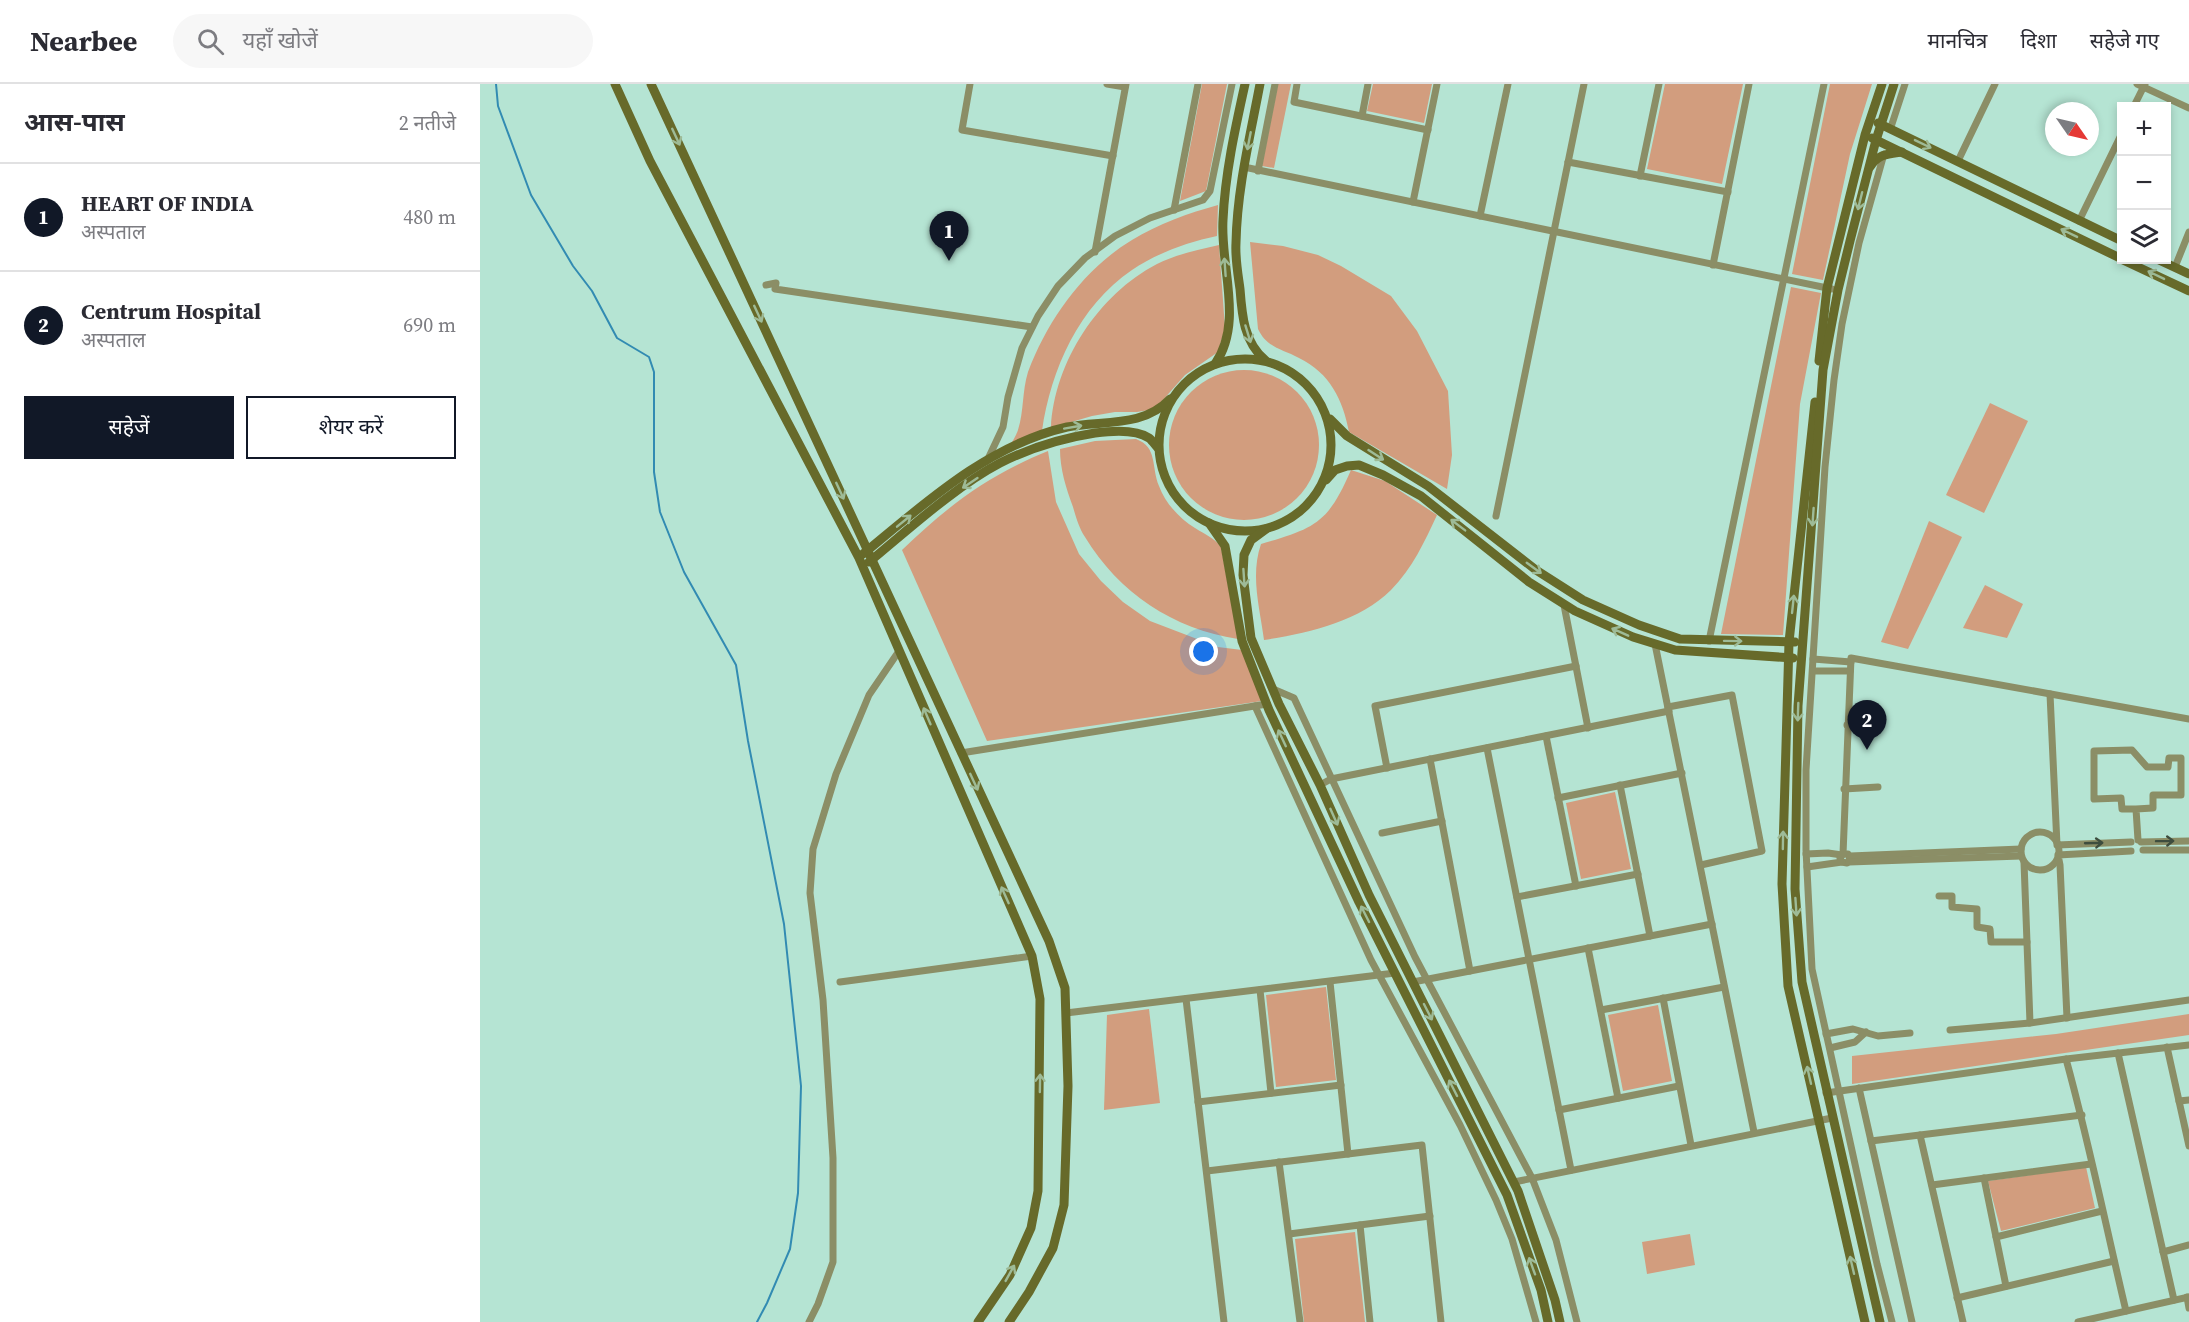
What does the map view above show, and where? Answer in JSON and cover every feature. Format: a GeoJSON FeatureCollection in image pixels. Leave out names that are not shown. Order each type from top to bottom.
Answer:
{"type":"FeatureCollection","features":[{"type":"Feature","properties":{"kind":"street"},"geometry":{"type":"LineString","coordinates":[[615,84],[650,161],[861,562],[1032,956],[1040,999],[1038,1191],[1031,1228],[1010,1275],[978,1322]]}},
{"type":"Feature","properties":{"kind":"street"},"geometry":{"type":"LineString","coordinates":[[651,84],[1048,941],[1065,987],[1068,1086],[1064,1204],[1053,1248],[1029,1293],[1010,1322]]}},
{"type":"Feature","properties":{"kind":"street"},"geometry":{"type":"LineString","coordinates":[[970,84],[962,130],[1113,156]]}},
{"type":"Feature","properties":{"kind":"street"},"geometry":{"type":"LineString","coordinates":[[1095,252],[1126,86],[1107,84]]}},
{"type":"Feature","properties":{"kind":"street"},"geometry":{"type":"LineString","coordinates":[[1174,210],[1198,84]]}},
{"type":"Feature","properties":{"kind":"street"},"geometry":{"type":"LineString","coordinates":[[987,461],[1003,427],[1008,397],[1022,348],[1032,327],[1058,286],[1116,236],[1150,218],[1203,200],[1210,191],[1232,84]]}},
{"type":"Feature","properties":{"kind":"street"},"geometry":{"type":"LineString","coordinates":[[1215,364],[1222,354],[1230,325],[1222,223],[1226,176],[1245,84]]}},
{"type":"Feature","properties":{"kind":"street"},"geometry":{"type":"LineString","coordinates":[[1260,84],[1240,181],[1236,245],[1241,307],[1248,338],[1255,351],[1266,361]]}},
{"type":"Feature","properties":{"kind":"street"},"geometry":{"type":"LineString","coordinates":[[1258,171],[1275,84]]}},
{"type":"Feature","properties":{"kind":"street"},"geometry":{"type":"LineString","coordinates":[[1297,84],[1294,102],[1428,130]]}},
{"type":"Feature","properties":{"kind":"street"},"geometry":{"type":"LineString","coordinates":[[1362,116],[1368,84]]}},
{"type":"Feature","properties":{"kind":"street"},"geometry":{"type":"LineString","coordinates":[[1413,202],[1437,84]]}},
{"type":"Feature","properties":{"kind":"street"},"geometry":{"type":"LineString","coordinates":[[1480,216],[1508,84]]}},
{"type":"Feature","properties":{"kind":"street"},"geometry":{"type":"LineString","coordinates":[[1496,516],[1584,84]]}},
{"type":"Feature","properties":{"kind":"street"},"geometry":{"type":"LineString","coordinates":[[1640,176],[1659,84]]}},
{"type":"Feature","properties":{"kind":"street"},"geometry":{"type":"LineString","coordinates":[[1713,265],[1749,84]]}},
{"type":"Feature","properties":{"kind":"street"},"geometry":{"type":"LineString","coordinates":[[1710,640],[1824,84]]}},
{"type":"Feature","properties":{"kind":"street"},"geometry":{"type":"LineString","coordinates":[[1865,1322],[1788,986],[1782,884],[1789,642],[1827,288],[1865,135],[1882,84]]}},
{"type":"Feature","properties":{"kind":"street"},"geometry":{"type":"LineString","coordinates":[[1886,126],[1886,108],[1894,84]]}},
{"type":"Feature","properties":{"kind":"street"},"geometry":{"type":"LineString","coordinates":[[1892,1322],[1877,1264],[1812,969],[1806,854],[1806,770],[1825,467],[1842,324],[1855,242],[1876,140],[1886,126],[1905,84]]}},
{"type":"Feature","properties":{"kind":"street"},"geometry":{"type":"LineString","coordinates":[[1958,161],[1995,84]]}},
{"type":"Feature","properties":{"kind":"street"},"geometry":{"type":"LineString","coordinates":[[2136,102],[2142,85],[2189,108]]}},
{"type":"Feature","properties":{"kind":"street"},"geometry":{"type":"LineString","coordinates":[[1870,120],[2117,239]]}},
{"type":"Feature","properties":{"kind":"street"},"geometry":{"type":"LineString","coordinates":[[1865,135],[2117,257]]}},
{"type":"Feature","properties":{"kind":"street"},"geometry":{"type":"LineString","coordinates":[[2079,221],[2117,141]]}},
{"type":"Feature","properties":{"kind":"street"},"geometry":{"type":"LineString","coordinates":[[1869,168],[1884,154],[1904,152]]}},
{"type":"Feature","properties":{"kind":"street"},"geometry":{"type":"LineString","coordinates":[[1880,1322],[1802,982],[1795,889],[1798,706],[1823,370],[1838,290],[1884,154]]}},
{"type":"Feature","properties":{"kind":"street"},"geometry":{"type":"LineString","coordinates":[[1568,162],[1728,192]]}},
{"type":"Feature","properties":{"kind":"street"},"geometry":{"type":"LineString","coordinates":[[1244,167],[1838,290]]}},
{"type":"Feature","properties":{"kind":"street"},"geometry":{"type":"LineString","coordinates":[[1214,175],[1226,176]]}},
{"type":"Feature","properties":{"kind":"street"},"geometry":{"type":"LineString","coordinates":[[2175,267],[2189,232]]}},
{"type":"Feature","properties":{"kind":"street"},"geometry":{"type":"LineString","coordinates":[[2132,264],[2189,291]]}},
{"type":"Feature","properties":{"kind":"street"},"geometry":{"type":"LineString","coordinates":[[2168,264],[2189,274]]}},
{"type":"Feature","properties":{"kind":"street"},"geometry":{"type":"LineString","coordinates":[[766,285],[776,283],[775,289],[1032,327]]}},
{"type":"Feature","properties":{"kind":"street"},"geometry":{"type":"LineString","coordinates":[[861,562],[963,475],[987,461],[1032,438],[1067,428],[1125,421],[1151,415],[1200,371],[1215,364],[1245,358],[1266,361],[1292,372],[1312,390],[1330,419],[1347,436],[1428,486],[1536,570],[1583,600],[1639,625],[1680,639],[1804,642]]}},
{"type":"Feature","properties":{"kind":"street"},"geometry":{"type":"LineString","coordinates":[[1176,392],[1162,420],[1158,448],[1162,472],[1177,500],[1209,523],[1224,529],[1238,531],[1266,529]]}},
{"type":"Feature","properties":{"kind":"street"},"geometry":{"type":"LineString","coordinates":[[1323,483],[1329,468],[1330,419]]}},
{"type":"Feature","properties":{"kind":"street"},"geometry":{"type":"LineString","coordinates":[[869,555],[998,464],[1036,447],[1070,437],[1104,432],[1134,433],[1149,437],[1158,448]]}},
{"type":"Feature","properties":{"kind":"street"},"geometry":{"type":"LineString","coordinates":[[1560,1322],[1555,1300],[1514,1182],[1369,895],[1251,639],[1243,576],[1244,555],[1251,540],[1266,529],[1293,517],[1313,498],[1335,470],[1359,465],[1421,496],[1528,582],[1575,611],[1633,638],[1675,650],[1801,658]]}},
{"type":"Feature","properties":{"kind":"street"},"geometry":{"type":"LineString","coordinates":[[1209,523],[1225,546],[1242,641],[1267,704],[1359,902],[1507,1196],[1541,1290],[1548,1322]]}},
{"type":"Feature","properties":{"kind":"street"},"geometry":{"type":"LineString","coordinates":[[1564,604],[1588,728]]}},
{"type":"Feature","properties":{"kind":"street"},"geometry":{"type":"LineString","coordinates":[[1655,644],[1755,1132]]}},
{"type":"Feature","properties":{"kind":"street"},"geometry":{"type":"LineString","coordinates":[[809,1322],[833,1262],[831,1136],[823,1000],[810,893],[813,849],[836,774],[869,695],[899,651]]}},
{"type":"Feature","properties":{"kind":"street"},"geometry":{"type":"LineString","coordinates":[[1845,858],[1844,789],[1851,658],[2189,719]]}},
{"type":"Feature","properties":{"kind":"street"},"geometry":{"type":"LineString","coordinates":[[1813,659],[1851,662]]}},
{"type":"Feature","properties":{"kind":"street"},"geometry":{"type":"LineString","coordinates":[[1387,768],[1375,706],[1576,666]]}},
{"type":"Feature","properties":{"kind":"street"},"geometry":{"type":"LineString","coordinates":[[1813,671],[1850,671]]}},
{"type":"Feature","properties":{"kind":"street"},"geometry":{"type":"LineString","coordinates":[[1273,689],[1294,698],[1427,979],[1532,1178],[1556,1240],[1577,1322]]}},
{"type":"Feature","properties":{"kind":"street"},"geometry":{"type":"LineString","coordinates":[[1320,785],[1331,779],[1588,728],[1732,694],[1762,851],[1701,865]]}},
{"type":"Feature","properties":{"kind":"street"},"geometry":{"type":"LineString","coordinates":[[2050,694],[2067,1018]]}},
{"type":"Feature","properties":{"kind":"street"},"geometry":{"type":"LineString","coordinates":[[961,753],[1267,704]]}},
{"type":"Feature","properties":{"kind":"street"},"geometry":{"type":"LineString","coordinates":[[1255,706],[1379,976],[1461,1125],[1496,1200],[1512,1239],[1536,1322]]}},
{"type":"Feature","properties":{"kind":"street"},"geometry":{"type":"LineString","coordinates":[[1847,725],[1881,726]]}},
{"type":"Feature","properties":{"kind":"street"},"geometry":{"type":"LineString","coordinates":[[1546,736],[1576,886]]}},
{"type":"Feature","properties":{"kind":"street"},"geometry":{"type":"LineString","coordinates":[[1487,748],[1571,1170]]}},
{"type":"Feature","properties":{"kind":"street"},"geometry":{"type":"LineString","coordinates":[[2132,750],[2147,767],[2168,767],[2169,758],[2181,758],[2181,795],[2153,795],[2153,808],[2136,809],[2122,809],[2121,798],[2094,799],[2094,752],[2132,750]]}},
{"type":"Feature","properties":{"kind":"street"},"geometry":{"type":"LineString","coordinates":[[1430,759],[1470,971]]}},
{"type":"Feature","properties":{"kind":"street"},"geometry":{"type":"LineString","coordinates":[[1558,798],[1682,773]]}},
{"type":"Feature","properties":{"kind":"street"},"geometry":{"type":"LineString","coordinates":[[1620,785],[1650,936]]}},
{"type":"Feature","properties":{"kind":"street"},"geometry":{"type":"LineString","coordinates":[[1844,789],[1878,788]]}},
{"type":"Feature","properties":{"kind":"street"},"geometry":{"type":"LineString","coordinates":[[2058,855],[2131,851],[2137,853],[2136,809]]}},
{"type":"Feature","properties":{"kind":"street"},"geometry":{"type":"LineString","coordinates":[[1382,833],[1442,821]]}},
{"type":"Feature","properties":{"kind":"street"},"geometry":{"type":"LineString","coordinates":[[2030,1023],[2022,856],[2026,838],[2038,832],[2049,835],[2057,845]]}},
{"type":"Feature","properties":{"kind":"street"},"geometry":{"type":"LineString","coordinates":[[2057,845],[2189,841]]}},
{"type":"Feature","properties":{"kind":"street"},"geometry":{"type":"LineString","coordinates":[[2131,851],[2130,846],[2138,843],[2189,850]]}},
{"type":"Feature","properties":{"kind":"street"},"geometry":{"type":"LineString","coordinates":[[1806,854],[1828,853],[1845,858]]}},
{"type":"Feature","properties":{"kind":"street"},"geometry":{"type":"LineString","coordinates":[[1807,867],[1845,858],[2022,856],[2034,869],[2041,870],[2052,865],[2058,855]]}},
{"type":"Feature","properties":{"kind":"street"},"geometry":{"type":"LineString","coordinates":[[1517,897],[1638,874]]}},
{"type":"Feature","properties":{"kind":"street"},"geometry":{"type":"LineString","coordinates":[[1939,896],[1952,896],[1952,907],[1977,909],[1977,927],[1990,928],[1991,942],[2027,942]]}},
{"type":"Feature","properties":{"kind":"street"},"geometry":{"type":"LineString","coordinates":[[1413,982],[1712,924]]}},
{"type":"Feature","properties":{"kind":"street"},"geometry":{"type":"LineString","coordinates":[[1588,948],[1618,1098]]}},
{"type":"Feature","properties":{"kind":"street"},"geometry":{"type":"LineString","coordinates":[[840,982],[1032,956]]}},
{"type":"Feature","properties":{"kind":"street"},"geometry":{"type":"LineString","coordinates":[[1066,1013],[1395,973]]}},
{"type":"Feature","properties":{"kind":"street"},"geometry":{"type":"LineString","coordinates":[[1330,982],[1348,1154]]}},
{"type":"Feature","properties":{"kind":"street"},"geometry":{"type":"LineString","coordinates":[[1601,1010],[1724,987]]}},
{"type":"Feature","properties":{"kind":"street"},"geometry":{"type":"LineString","coordinates":[[1260,990],[1271,1093]]}},
{"type":"Feature","properties":{"kind":"street"},"geometry":{"type":"LineString","coordinates":[[1662,998],[1691,1146]]}},
{"type":"Feature","properties":{"kind":"street"},"geometry":{"type":"LineString","coordinates":[[1186,999],[1224,1322]]}},
{"type":"Feature","properties":{"kind":"street"},"geometry":{"type":"LineString","coordinates":[[1950,1030],[2030,1023],[2189,1000]]}},
{"type":"Feature","properties":{"kind":"street"},"geometry":{"type":"LineString","coordinates":[[1826,1034],[1853,1029],[1878,1036],[1910,1033]]}},
{"type":"Feature","properties":{"kind":"street"},"geometry":{"type":"LineString","coordinates":[[1830,1048],[1855,1042],[1866,1032]]}},
{"type":"Feature","properties":{"kind":"street"},"geometry":{"type":"LineString","coordinates":[[1826,1093],[2066,1059],[2189,1045]]}},
{"type":"Feature","properties":{"kind":"street"},"geometry":{"type":"LineString","coordinates":[[2167,1047],[2189,1146]]}},
{"type":"Feature","properties":{"kind":"street"},"geometry":{"type":"LineString","coordinates":[[2118,1053],[2174,1300]]}},
{"type":"Feature","properties":{"kind":"street"},"geometry":{"type":"LineString","coordinates":[[2066,1059],[2082,1115],[2091,1164],[2126,1311]]}},
{"type":"Feature","properties":{"kind":"street"},"geometry":{"type":"LineString","coordinates":[[1198,1102],[1341,1084]]}},
{"type":"Feature","properties":{"kind":"street"},"geometry":{"type":"LineString","coordinates":[[1559,1110],[1679,1086]]}},
{"type":"Feature","properties":{"kind":"street"},"geometry":{"type":"LineString","coordinates":[[1859,1088],[1912,1322]]}},
{"type":"Feature","properties":{"kind":"street"},"geometry":{"type":"LineString","coordinates":[[2179,1101],[2189,1100]]}},
{"type":"Feature","properties":{"kind":"street"},"geometry":{"type":"LineString","coordinates":[[1871,1141],[2082,1115]]}},
{"type":"Feature","properties":{"kind":"street"},"geometry":{"type":"LineString","coordinates":[[1514,1182],[1832,1118]]}},
{"type":"Feature","properties":{"kind":"street"},"geometry":{"type":"LineString","coordinates":[[1920,1135],[1963,1322]]}},
{"type":"Feature","properties":{"kind":"street"},"geometry":{"type":"LineString","coordinates":[[1206,1171],[1422,1145],[1441,1322]]}},
{"type":"Feature","properties":{"kind":"street"},"geometry":{"type":"LineString","coordinates":[[1279,1162],[1300,1322]]}},
{"type":"Feature","properties":{"kind":"street"},"geometry":{"type":"LineString","coordinates":[[1932,1185],[2091,1164]]}},
{"type":"Feature","properties":{"kind":"street"},"geometry":{"type":"LineString","coordinates":[[1984,1178],[2006,1286]]}},
{"type":"Feature","properties":{"kind":"street"},"geometry":{"type":"LineString","coordinates":[[1996,1237],[2102,1211]]}},
{"type":"Feature","properties":{"kind":"street"},"geometry":{"type":"LineString","coordinates":[[1289,1234],[1430,1216]]}},
{"type":"Feature","properties":{"kind":"street"},"geometry":{"type":"LineString","coordinates":[[1359,1225],[1370,1322]]}},
{"type":"Feature","properties":{"kind":"street"},"geometry":{"type":"LineString","coordinates":[[2163,1251],[2189,1245]]}},
{"type":"Feature","properties":{"kind":"street"},"geometry":{"type":"LineString","coordinates":[[1958,1298],[2114,1262]]}},
{"type":"Feature","properties":{"kind":"street"},"geometry":{"type":"LineString","coordinates":[[2078,1322],[2188,1297],[2189,1308]]}},
{"type":"Feature","properties":{"kind":"shaded area"},"geometry":{"type":"Polygon","coordinates":[[[1202,84],[1227,84],[1206,191],[1180,201],[1202,84]]]}},
{"type":"Feature","properties":{"kind":"shaded area"},"geometry":{"type":"Polygon","coordinates":[[[1278,84],[1291,84],[1274,168],[1262,166],[1278,84]]]}},
{"type":"Feature","properties":{"kind":"shaded area"},"geometry":{"type":"Polygon","coordinates":[[[1373,84],[1432,84],[1424,123],[1367,111],[1373,84]]]}},
{"type":"Feature","properties":{"kind":"shaded area"},"geometry":{"type":"Polygon","coordinates":[[[1665,84],[1743,84],[1722,184],[1647,169],[1665,84]]]}},
{"type":"Feature","properties":{"kind":"shaded area"},"geometry":{"type":"Polygon","coordinates":[[[1830,84],[1872,84],[1850,154],[1823,280],[1792,274],[1830,84]]]}},
{"type":"Feature","properties":{"kind":"shaded area"},"geometry":{"type":"Polygon","coordinates":[[[1218,205],[1217,236],[1195,241],[1152,258],[1113,285],[1097,302],[1070,341],[1060,362],[1046,408],[1042,431],[1009,447],[1018,430],[1026,379],[1036,352],[1069,297],[1098,265],[1132,240],[1174,220],[1218,205]]]}},
{"type":"Feature","properties":{"kind":"shaded area"},"geometry":{"type":"Polygon","coordinates":[[[1250,242],[1283,246],[1318,255],[1391,296],[1417,331],[1448,391],[1452,455],[1447,489],[1349,432],[1339,398],[1319,371],[1276,347],[1262,335],[1258,329],[1250,242]]]}},
{"type":"Feature","properties":{"kind":"shaded area"},"geometry":{"type":"Polygon","coordinates":[[[1219,245],[1225,328],[1218,352],[1185,375],[1155,409],[1092,416],[1051,428],[1054,403],[1071,355],[1083,333],[1116,293],[1157,264],[1180,255],[1219,245]]]}},
{"type":"Feature","properties":{"kind":"shaded area"},"geometry":{"type":"Polygon","coordinates":[[[1791,287],[1821,293],[1800,404],[1783,635],[1721,634],[1791,287]]]}},
{"type":"Feature","properties":{"kind":"shaded area"},"geometry":{"type":"Polygon","coordinates":[[[1244,370],[1259,371],[1273,376],[1286,382],[1297,392],[1307,403],[1313,416],[1318,430],[1318,460],[1313,474],[1307,487],[1297,498],[1286,508],[1273,514],[1259,519],[1244,520],[1229,519],[1215,514],[1202,508],[1191,498],[1181,487],[1175,474],[1170,460],[1169,445],[1170,430],[1175,416],[1181,403],[1191,392],[1202,382],[1215,376],[1229,371],[1244,370]]]}},
{"type":"Feature","properties":{"kind":"shaded area"},"geometry":{"type":"Polygon","coordinates":[[[1990,403],[2028,421],[1984,513],[1946,495],[1990,403]]]}},
{"type":"Feature","properties":{"kind":"shaded area"},"geometry":{"type":"Polygon","coordinates":[[[1136,439],[1148,447],[1151,452],[1159,486],[1169,504],[1184,520],[1212,538],[1221,547],[1238,639],[1191,627],[1150,605],[1114,575],[1081,530],[1064,478],[1060,449],[1095,441],[1136,439]]]}},
{"type":"Feature","properties":{"kind":"shaded area"},"geometry":{"type":"Polygon","coordinates":[[[1048,451],[1056,502],[1079,554],[1101,581],[1123,602],[1150,621],[1218,647],[1242,650],[1262,701],[987,741],[902,550],[953,505],[987,481],[1048,451]]]}},
{"type":"Feature","properties":{"kind":"shaded area"},"geometry":{"type":"Polygon","coordinates":[[[1351,470],[1385,481],[1437,515],[1423,545],[1399,582],[1364,610],[1315,630],[1264,640],[1256,580],[1261,544],[1308,528],[1318,521],[1335,502],[1351,470]]]}},
{"type":"Feature","properties":{"kind":"shaded area"},"geometry":{"type":"Polygon","coordinates":[[[1929,521],[1962,537],[1908,649],[1881,642],[1929,521]]]}},
{"type":"Feature","properties":{"kind":"shaded area"},"geometry":{"type":"Polygon","coordinates":[[[1985,585],[2023,604],[2007,638],[1963,628],[1985,585]]]}},
{"type":"Feature","properties":{"kind":"shaded area"},"geometry":{"type":"Polygon","coordinates":[[[1615,792],[1631,869],[1581,879],[1566,803],[1615,792]]]}},
{"type":"Feature","properties":{"kind":"shaded area"},"geometry":{"type":"Polygon","coordinates":[[[1326,987],[1336,1080],[1276,1087],[1266,995],[1326,987]]]}},
{"type":"Feature","properties":{"kind":"shaded area"},"geometry":{"type":"Polygon","coordinates":[[[1658,1005],[1672,1081],[1623,1091],[1608,1015],[1658,1005]]]}},
{"type":"Feature","properties":{"kind":"shaded area"},"geometry":{"type":"Polygon","coordinates":[[[1149,1009],[1160,1103],[1104,1110],[1107,1015],[1149,1009]]]}},
{"type":"Feature","properties":{"kind":"shaded area"},"geometry":{"type":"Polygon","coordinates":[[[2189,1014],[2189,1035],[1852,1084],[1852,1056],[2056,1034],[2189,1014]]]}},
{"type":"Feature","properties":{"kind":"shaded area"},"geometry":{"type":"Polygon","coordinates":[[[2086,1167],[2095,1208],[2001,1231],[1988,1181],[2086,1167]]]}},
{"type":"Feature","properties":{"kind":"shaded area"},"geometry":{"type":"Polygon","coordinates":[[[1355,1232],[1365,1322],[1304,1322],[1295,1239],[1355,1232]]]}},
{"type":"Feature","properties":{"kind":"shaded area"},"geometry":{"type":"Polygon","coordinates":[[[1690,1234],[1695,1265],[1647,1274],[1642,1242],[1690,1234]]]}},
{"type":"Feature","properties":{"kind":"waterway"},"geometry":{"type":"LineString","coordinates":[[496,84],[498,106],[531,195],[573,266],[592,291],[617,338],[649,357],[654,372],[654,472],[660,512],[684,572],[736,665],[748,741],[784,924],[801,1086],[798,1193],[790,1249],[757,1322]]}},
{"type":"Feature","properties":{"kind":"place","name":"HEART OF INDIA"},"geometry":{"type":"Point","coordinates":[949,261]}},
{"type":"Feature","properties":{"kind":"place","name":"Centrum Hospital"},"geometry":{"type":"Point","coordinates":[1867,750]}}]}
